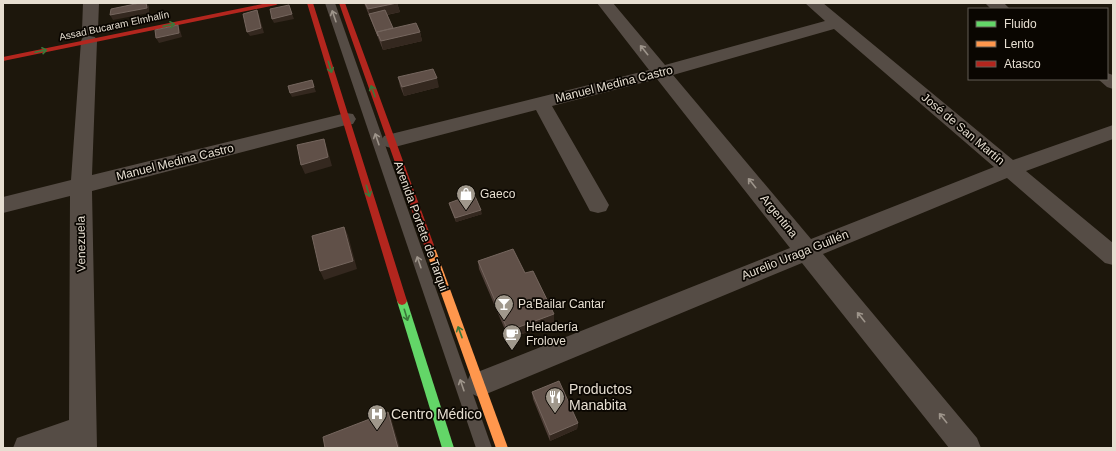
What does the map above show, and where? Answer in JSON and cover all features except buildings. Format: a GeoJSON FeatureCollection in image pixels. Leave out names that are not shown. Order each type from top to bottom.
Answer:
{"type":"FeatureCollection","features":[{"type":"Feature","properties":{"kind":"main road","name":"Assad Bucaram Elmhalín"},"geometry":{"type":"LineString","coordinates":[[3,59],[90,33],[276,3]]}},
{"type":"Feature","properties":{"kind":"main road"},"geometry":{"type":"LineString","coordinates":[[310,3],[448,448]]}},
{"type":"Feature","properties":{"kind":"main road","name":"Avenida Portete de Tarqui"},"geometry":{"type":"LineString","coordinates":[[342,3],[502,448]]}},
{"type":"Feature","properties":{"kind":"street","name":"Venezuela"},"geometry":{"type":"LineString","coordinates":[[83,438],[81,186],[91,3]]}},
{"type":"Feature","properties":{"kind":"street","name":"Argentina"},"geometry":{"type":"LineString","coordinates":[[605,3],[967,448]]}},
{"type":"Feature","properties":{"kind":"street","name":"José de San Martín"},"geometry":{"type":"LineString","coordinates":[[813,3],[1113,256]]}},
{"type":"Feature","properties":{"kind":"street","name":"Manuel Medina Castro"},"geometry":{"type":"LineString","coordinates":[[391,141],[662,72],[837,23]]}},
{"type":"Feature","properties":{"kind":"street"},"geometry":{"type":"LineString","coordinates":[[541,103],[598,205]]}},
{"type":"Feature","properties":{"kind":"street","name":"Manuel Medina Castro"},"geometry":{"type":"LineString","coordinates":[[3,205],[346,119]]}},
{"type":"Feature","properties":{"kind":"street","name":"Aurelio Uraga Guillén"},"geometry":{"type":"LineString","coordinates":[[479,384],[1009,168],[1113,132]]}},
{"type":"Feature","properties":{"kind":"street"},"geometry":{"type":"LineString","coordinates":[[27,448],[83,438]]}},
{"type":"Feature","properties":{"kind":"lane"},"geometry":{"type":"LineString","coordinates":[[318,3],[450,412]]}},
{"type":"Feature","properties":{"kind":"lane","name":"Avenida Portete de Tarqui"},"geometry":{"type":"LineString","coordinates":[[330,3],[484,448]]}},
{"type":"Feature","properties":{"kind":"traffic: fast"},"geometry":{"type":"LineString","coordinates":[[402,301],[448,448]]}},
{"type":"Feature","properties":{"kind":"traffic: slow"},"geometry":{"type":"LineString","coordinates":[[430,248],[502,448]]}},
{"type":"Feature","properties":{"kind":"traffic: jam"},"geometry":{"type":"LineString","coordinates":[[3,59],[276,3]]}},
{"type":"Feature","properties":{"kind":"traffic: jam"},"geometry":{"type":"LineString","coordinates":[[310,3],[402,301]]}},
{"type":"Feature","properties":{"kind":"traffic: jam"},"geometry":{"type":"LineString","coordinates":[[342,3],[430,248]]}},
{"type":"Feature","properties":{"kind":"place","name":"Gaeco"},"geometry":{"type":"Point","coordinates":[466,211]}},
{"type":"Feature","properties":{"kind":"place","name":"Pa'Bailar Cantar"},"geometry":{"type":"Point","coordinates":[504,321]}},
{"type":"Feature","properties":{"kind":"place","name":"Heladería Frolove"},"geometry":{"type":"Point","coordinates":[512,351]}},
{"type":"Feature","properties":{"kind":"place","name":"Productos Manabita"},"geometry":{"type":"Point","coordinates":[555,414]}},
{"type":"Feature","properties":{"kind":"place","name":"Centro Médico"},"geometry":{"type":"Point","coordinates":[377,431]}}]}
